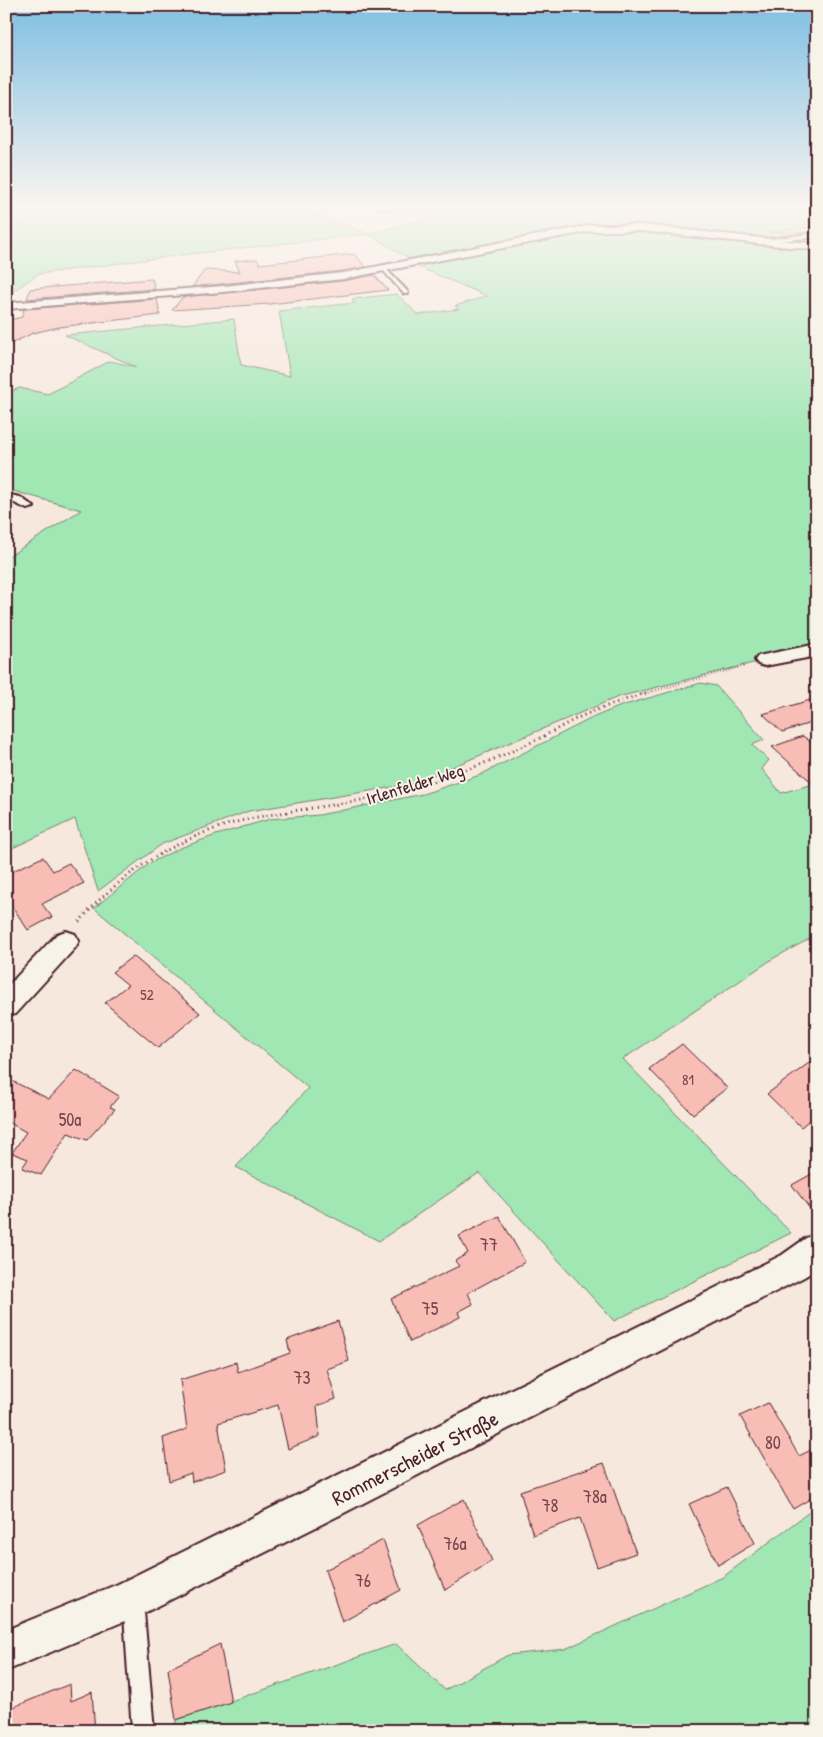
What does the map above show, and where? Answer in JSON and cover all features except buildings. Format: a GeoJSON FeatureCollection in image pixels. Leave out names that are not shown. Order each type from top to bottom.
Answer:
{"type":"FeatureCollection","features":[{"type":"Feature","properties":{"kind":"street"},"geometry":{"type":"LineString","coordinates":[[6,306],[231,288]]}},
{"type":"Feature","properties":{"kind":"street"},"geometry":{"type":"LineString","coordinates":[[765,660],[817,650]]}},
{"type":"Feature","properties":{"kind":"street"},"geometry":{"type":"LineString","coordinates":[[6,1006],[66,941]]}},
{"type":"Feature","properties":{"kind":"street","name":"Rommerscheider Straße"},"geometry":{"type":"LineString","coordinates":[[6,1651],[132,1598],[640,1345],[793,1266],[817,1249]]}},
{"type":"Feature","properties":{"kind":"lane"},"geometry":{"type":"LineString","coordinates":[[401,288],[406,294]]}},
{"type":"Feature","properties":{"kind":"lane"},"geometry":{"type":"LineString","coordinates":[[6,496],[17,499],[30,507]]}},
{"type":"Feature","properties":{"kind":"lane"},"geometry":{"type":"LineString","coordinates":[[132,1598],[143,1731]]}},
{"type":"Feature","properties":{"kind":"path","name":"Irlenfelder Weg"},"geometry":{"type":"LineString","coordinates":[[66,941],[92,904],[151,858],[191,838],[255,818],[379,798],[426,784],[522,746],[588,714],[620,701],[765,660]]}},
{"type":"Feature","properties":{"kind":"green space"},"geometry":{"type":"Polygon","coordinates":[[[6,288],[18,288],[6,296],[6,288]]]}},
{"type":"Feature","properties":{"kind":"green space"},"geometry":{"type":"Polygon","coordinates":[[[468,288],[817,288],[817,647],[618,697],[412,784],[249,811],[162,844],[98,891],[75,819],[6,851],[6,558],[81,510],[6,489],[6,394],[19,388],[48,394],[110,361],[136,367],[65,335],[234,319],[241,365],[290,376],[279,311],[355,303],[352,299],[397,294],[418,315],[459,309],[455,306],[487,296],[468,288]]]}},
{"type":"Feature","properties":{"kind":"green space"},"geometry":{"type":"Polygon","coordinates":[[[701,683],[716,686],[764,740],[752,745],[769,760],[762,769],[781,793],[817,783],[817,935],[774,958],[623,1059],[791,1233],[614,1321],[479,1173],[379,1241],[236,1167],[308,1088],[94,908],[150,863],[180,848],[270,819],[319,815],[423,794],[480,775],[594,717],[621,706],[701,683]]]}},
{"type":"Feature","properties":{"kind":"green space"},"geometry":{"type":"Polygon","coordinates":[[[817,1506],[817,1731],[174,1731],[176,1720],[396,1644],[445,1690],[508,1655],[565,1649],[723,1577],[817,1506]]]}}]}
